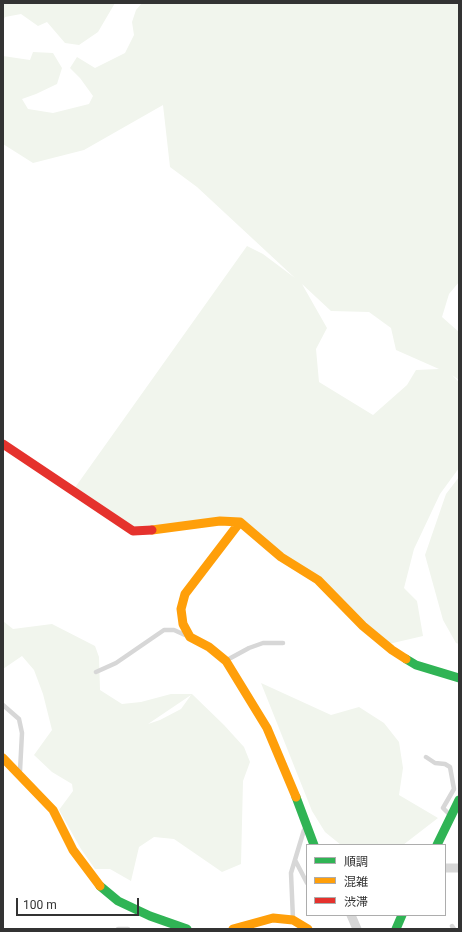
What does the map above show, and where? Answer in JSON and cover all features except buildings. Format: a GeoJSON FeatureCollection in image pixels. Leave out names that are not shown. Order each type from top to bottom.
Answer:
{"type":"FeatureCollection","features":[{"type":"Feature","properties":{"kind":"street"},"geometry":{"type":"LineString","coordinates":[[3,444],[134,532],[162,530],[220,521],[240,522],[281,557],[318,580],[363,626],[392,650],[416,664],[459,678]]}},
{"type":"Feature","properties":{"kind":"street"},"geometry":{"type":"LineString","coordinates":[[240,522],[185,594],[180,609],[182,624],[190,637],[209,647],[226,661],[248,695],[267,728],[294,788],[314,844]]}},
{"type":"Feature","properties":{"kind":"street"},"geometry":{"type":"LineString","coordinates":[[3,758],[53,810],[73,850],[102,889],[118,902],[171,927],[187,929]]}},
{"type":"Feature","properties":{"kind":"street"},"geometry":{"type":"LineString","coordinates":[[439,842],[459,800]]}},
{"type":"Feature","properties":{"kind":"street"},"geometry":{"type":"LineString","coordinates":[[446,868],[459,868]]}},
{"type":"Feature","properties":{"kind":"street"},"geometry":{"type":"LineString","coordinates":[[351,916],[357,929]]}},
{"type":"Feature","properties":{"kind":"street"},"geometry":{"type":"LineString","coordinates":[[396,929],[402,916]]}},
{"type":"Feature","properties":{"kind":"street"},"geometry":{"type":"LineString","coordinates":[[233,929],[273,918],[293,920],[308,929]]}},
{"type":"Feature","properties":{"kind":"lane"},"geometry":{"type":"LineString","coordinates":[[96,672],[116,663],[164,630],[174,630],[190,637]]}},
{"type":"Feature","properties":{"kind":"lane"},"geometry":{"type":"LineString","coordinates":[[226,661],[249,648],[263,643],[283,643]]}},
{"type":"Feature","properties":{"kind":"lane"},"geometry":{"type":"LineString","coordinates":[[3,705],[19,719],[22,733],[20,775]]}},
{"type":"Feature","properties":{"kind":"lane"},"geometry":{"type":"LineString","coordinates":[[426,757],[435,763],[445,764],[450,768],[454,789],[443,808],[451,816]]}},
{"type":"Feature","properties":{"kind":"lane"},"geometry":{"type":"LineString","coordinates":[[293,920],[291,873],[306,824]]}},
{"type":"Feature","properties":{"kind":"lane"},"geometry":{"type":"LineString","coordinates":[[295,860],[306,881]]}},
{"type":"Feature","properties":{"kind":"lane"},"geometry":{"type":"LineString","coordinates":[[118,929],[128,929]]}},
{"type":"Feature","properties":{"kind":"shaded area"},"geometry":{"type":"Polygon","coordinates":[[[3,3],[115,3],[98,32],[79,45],[65,43],[47,22],[38,26],[21,14],[5,17],[3,21],[3,3]]]}},
{"type":"Feature","properties":{"kind":"shaded area"},"geometry":{"type":"Polygon","coordinates":[[[142,3],[459,3],[459,282],[449,294],[442,317],[459,332],[459,380],[452,375],[459,382],[459,468],[440,494],[414,549],[404,588],[417,601],[423,636],[380,646],[327,592],[249,525],[134,528],[74,489],[247,246],[263,254],[295,278],[197,187],[170,167],[163,105],[84,150],[33,163],[3,144],[3,56],[30,60],[33,52],[53,53],[62,68],[57,84],[22,99],[28,109],[53,113],[89,104],[93,96],[80,78],[70,68],[77,57],[95,68],[125,53],[134,35],[132,22],[136,10],[142,3]],[[302,284],[327,328],[316,349],[319,382],[373,415],[407,385],[416,370],[439,369],[396,350],[391,328],[369,312],[331,311],[302,284]]]}},
{"type":"Feature","properties":{"kind":"shaded area"},"geometry":{"type":"Polygon","coordinates":[[[459,477],[459,644],[456,643],[443,620],[425,555],[446,494],[459,477]]]}},
{"type":"Feature","properties":{"kind":"shaded area"},"geometry":{"type":"Polygon","coordinates":[[[3,621],[13,629],[52,624],[95,646],[99,657],[100,690],[122,704],[141,702],[171,694],[192,694],[244,747],[250,762],[243,781],[241,864],[222,872],[174,839],[154,837],[139,847],[131,881],[110,869],[95,869],[81,849],[59,810],[73,791],[72,784],[52,772],[34,755],[52,730],[43,694],[34,670],[22,656],[3,669],[3,621]],[[191,695],[148,724],[160,720],[181,709],[191,695]]]}},
{"type":"Feature","properties":{"kind":"shaded area"},"geometry":{"type":"Polygon","coordinates":[[[261,683],[331,715],[359,707],[384,723],[399,742],[403,768],[399,795],[438,818],[404,844],[340,844],[325,832],[312,811],[261,683]]]}},
{"type":"Feature","properties":{"kind":"traffic: fast"},"geometry":{"type":"LineString","coordinates":[[406,659],[416,665],[459,678]]}},
{"type":"Feature","properties":{"kind":"traffic: fast"},"geometry":{"type":"LineString","coordinates":[[296,797],[314,844]]}},
{"type":"Feature","properties":{"kind":"traffic: fast"},"geometry":{"type":"LineString","coordinates":[[437,844],[459,800]]}},
{"type":"Feature","properties":{"kind":"traffic: fast"},"geometry":{"type":"LineString","coordinates":[[100,886],[118,901],[150,916],[187,929]]}},
{"type":"Feature","properties":{"kind":"traffic: fast"},"geometry":{"type":"LineString","coordinates":[[396,929],[402,916]]}},
{"type":"Feature","properties":{"kind":"traffic: slow"},"geometry":{"type":"LineString","coordinates":[[152,530],[220,521],[240,522],[281,557],[318,580],[363,626],[392,650],[406,659]]}},
{"type":"Feature","properties":{"kind":"traffic: slow"},"geometry":{"type":"LineString","coordinates":[[240,522],[185,594],[181,609],[183,624],[190,637],[209,647],[226,661],[267,728],[296,797]]}},
{"type":"Feature","properties":{"kind":"traffic: slow"},"geometry":{"type":"LineString","coordinates":[[3,758],[53,810],[73,850],[100,886]]}},
{"type":"Feature","properties":{"kind":"traffic: slow"},"geometry":{"type":"LineString","coordinates":[[233,929],[273,918],[293,920],[308,929]]}},
{"type":"Feature","properties":{"kind":"traffic: jam"},"geometry":{"type":"LineString","coordinates":[[3,444],[133,531],[152,530]]}}]}
